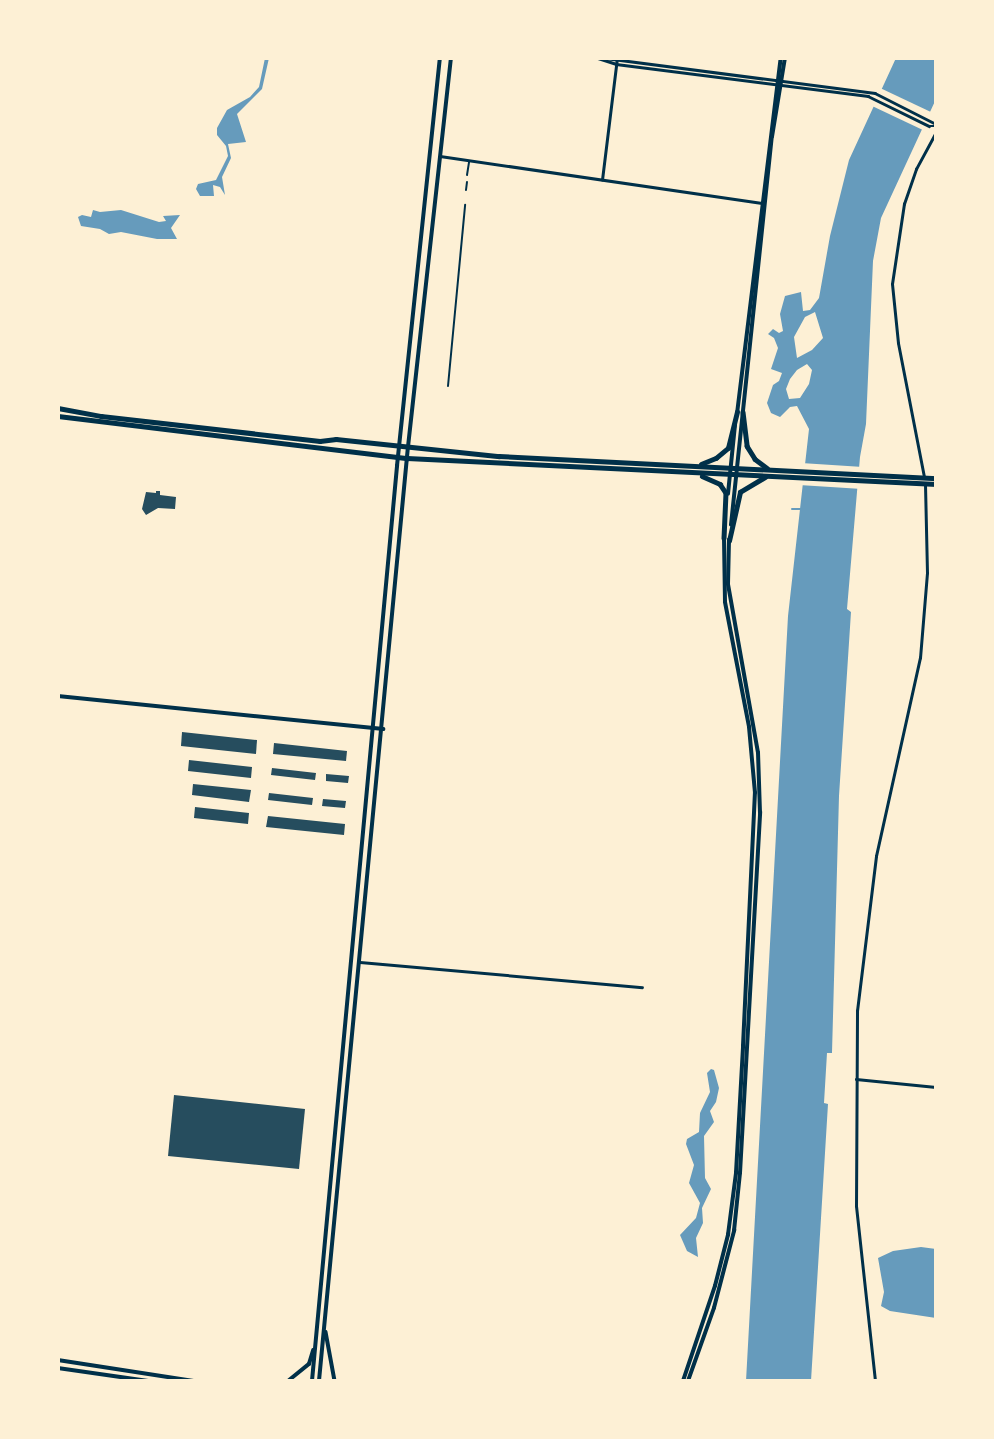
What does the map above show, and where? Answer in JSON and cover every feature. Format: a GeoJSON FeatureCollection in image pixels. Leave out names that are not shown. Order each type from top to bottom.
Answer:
{"type":"FeatureCollection","features":[{"type":"Feature","properties":{"kind":"main road"},"geometry":{"type":"LineString","coordinates":[[58,408],[101,416],[320,441],[336,439],[630,465],[698,465],[936,478]]}},
{"type":"Feature","properties":{"kind":"main road"},"geometry":{"type":"LineString","coordinates":[[740,412],[747,446],[755,459],[768,468]]}},
{"type":"Feature","properties":{"kind":"main road"},"geometry":{"type":"LineString","coordinates":[[698,465],[724,454],[731,442],[740,412]]}},
{"type":"Feature","properties":{"kind":"main road"},"geometry":{"type":"LineString","coordinates":[[58,416],[407,458],[736,477],[936,484]]}},
{"type":"Feature","properties":{"kind":"main road"},"geometry":{"type":"LineString","coordinates":[[698,474],[720,484],[726,494],[727,539]]}},
{"type":"Feature","properties":{"kind":"main road"},"geometry":{"type":"LineString","coordinates":[[727,539],[740,492],[766,477]]}},
{"type":"Feature","properties":{"kind":"street"},"geometry":{"type":"LineString","coordinates":[[312,1381],[375,727],[398,446],[440,58]]}},
{"type":"Feature","properties":{"kind":"street"},"geometry":{"type":"LineString","coordinates":[[319,1381],[408,447],[451,58]]}},
{"type":"Feature","properties":{"kind":"street"},"geometry":{"type":"LineString","coordinates":[[598,58],[873,98],[929,126],[936,125]]}},
{"type":"Feature","properties":{"kind":"street"},"geometry":{"type":"LineString","coordinates":[[605,58],[616,61]]}},
{"type":"Feature","properties":{"kind":"street"},"geometry":{"type":"LineString","coordinates":[[688,1381],[717,1296],[734,1231],[740,1173],[760,813],[758,754],[727,584],[727,539],[783,58]]}},
{"type":"Feature","properties":{"kind":"street"},"geometry":{"type":"LineString","coordinates":[[602,180],[616,61]]}},
{"type":"Feature","properties":{"kind":"street"},"geometry":{"type":"LineString","coordinates":[[778,83],[875,93],[932,120],[936,125]]}},
{"type":"Feature","properties":{"kind":"street"},"geometry":{"type":"LineString","coordinates":[[924,477],[896,326],[892,284],[904,204],[916,169],[936,132]]}},
{"type":"Feature","properties":{"kind":"street"},"geometry":{"type":"LineString","coordinates":[[440,156],[764,204]]}},
{"type":"Feature","properties":{"kind":"street"},"geometry":{"type":"LineString","coordinates":[[682,1381],[715,1286],[732,1209],[746,990],[755,793],[749,727],[725,602],[729,476],[740,412]]}},
{"type":"Feature","properties":{"kind":"street"},"geometry":{"type":"LineString","coordinates":[[875,1381],[856,1206],[857,1012],[872,881],[923,631],[928,554],[925,484]]}},
{"type":"Feature","properties":{"kind":"street"},"geometry":{"type":"LineString","coordinates":[[58,696],[383,729]]}},
{"type":"Feature","properties":{"kind":"street"},"geometry":{"type":"LineString","coordinates":[[360,962],[642,987]]}},
{"type":"Feature","properties":{"kind":"street"},"geometry":{"type":"LineString","coordinates":[[856,1079],[936,1087]]}},
{"type":"Feature","properties":{"kind":"street"},"geometry":{"type":"LineString","coordinates":[[288,1381],[309,1364],[318,1321]]}},
{"type":"Feature","properties":{"kind":"street"},"geometry":{"type":"LineString","coordinates":[[325,1321],[335,1381]]}},
{"type":"Feature","properties":{"kind":"street"},"geometry":{"type":"LineString","coordinates":[[58,1360],[192,1381]]}},
{"type":"Feature","properties":{"kind":"street"},"geometry":{"type":"LineString","coordinates":[[58,1368],[148,1381]]}},
{"type":"Feature","properties":{"kind":"lane"},"geometry":{"type":"LineString","coordinates":[[467,175],[469,160]]}},
{"type":"Feature","properties":{"kind":"lane"},"geometry":{"type":"LineString","coordinates":[[466,190],[467,182]]}},
{"type":"Feature","properties":{"kind":"lane"},"geometry":{"type":"LineString","coordinates":[[448,386],[465,205]]}},
{"type":"Feature","properties":{"kind":"water"},"geometry":{"type":"Polygon","coordinates":[[[265,58],[269,58],[262,89],[237,114],[246,142],[228,144],[231,158],[222,177],[225,195],[220,187],[213,185],[214,196],[200,196],[196,189],[198,184],[216,180],[228,156],[226,146],[217,135],[217,128],[227,110],[250,97],[259,87],[265,58]]]}},
{"type":"Feature","properties":{"kind":"water"},"geometry":{"type":"Polygon","coordinates":[[[896,58],[936,58],[936,99],[881,218],[873,261],[866,424],[860,457],[847,609],[851,612],[839,796],[832,1053],[827,1053],[824,1103],[828,1104],[811,1381],[746,1381],[788,616],[809,429],[797,406],[790,407],[780,417],[771,413],[767,403],[773,385],[779,381],[782,373],[771,369],[778,348],[774,338],[768,334],[773,329],[779,333],[783,331],[780,314],[785,296],[801,292],[803,311],[810,310],[819,298],[830,236],[849,160],[896,58]],[[815,312],[805,317],[794,337],[797,358],[812,350],[823,338],[815,312]],[[807,364],[797,370],[790,379],[786,389],[789,399],[800,398],[809,384],[812,370],[807,364]]]}},
{"type":"Feature","properties":{"kind":"water"},"geometry":{"type":"Polygon","coordinates":[[[93,210],[121,210],[159,222],[166,221],[163,216],[180,215],[171,228],[177,239],[157,239],[121,232],[109,234],[100,229],[81,226],[78,217],[91,217],[93,210]]]}},
{"type":"Feature","properties":{"kind":"water"},"geometry":{"type":"Polygon","coordinates":[[[711,1069],[714,1070],[719,1088],[716,1102],[710,1111],[714,1122],[704,1136],[705,1178],[711,1189],[702,1208],[703,1223],[696,1238],[698,1257],[687,1251],[680,1235],[696,1218],[700,1203],[689,1183],[694,1165],[686,1144],[687,1139],[699,1132],[700,1113],[710,1092],[707,1073],[711,1069]]]}},
{"type":"Feature","properties":{"kind":"water"},"geometry":{"type":"Polygon","coordinates":[[[921,1247],[936,1249],[936,1318],[890,1311],[881,1306],[884,1292],[878,1258],[893,1251],[921,1247]]]}},
{"type":"Feature","properties":{"kind":"pier"},"geometry":{"type":"Polygon","coordinates":[[[878,87],[933,113],[925,131],[870,105],[878,87]]]}},
{"type":"Feature","properties":{"kind":"pier"},"geometry":{"type":"Polygon","coordinates":[[[801,463],[863,467],[862,489],[799,485],[801,463]]]}},
{"type":"Feature","properties":{"kind":"building"},"geometry":{"type":"Polygon","coordinates":[[[160,491],[160,495],[176,497],[175,509],[158,508],[146,515],[142,509],[146,492],[160,491]]]}},
{"type":"Feature","properties":{"kind":"building"},"geometry":{"type":"Polygon","coordinates":[[[182,732],[257,740],[256,754],[181,746],[182,732]]]}},
{"type":"Feature","properties":{"kind":"building"},"geometry":{"type":"Polygon","coordinates":[[[274,743],[347,751],[346,761],[273,754],[274,743]]]}},
{"type":"Feature","properties":{"kind":"building"},"geometry":{"type":"Polygon","coordinates":[[[189,760],[252,767],[251,778],[188,771],[189,760]]]}},
{"type":"Feature","properties":{"kind":"building"},"geometry":{"type":"Polygon","coordinates":[[[272,768],[316,773],[315,780],[271,775],[272,768]]]}},
{"type":"Feature","properties":{"kind":"building"},"geometry":{"type":"Polygon","coordinates":[[[326,774],[349,776],[348,783],[326,781],[326,774]]]}},
{"type":"Feature","properties":{"kind":"building"},"geometry":{"type":"Polygon","coordinates":[[[193,784],[251,790],[249,802],[192,795],[193,784]]]}},
{"type":"Feature","properties":{"kind":"building"},"geometry":{"type":"Polygon","coordinates":[[[269,793],[313,798],[312,805],[268,800],[269,793]]]}},
{"type":"Feature","properties":{"kind":"building"},"geometry":{"type":"Polygon","coordinates":[[[323,799],[346,801],[345,808],[322,806],[323,799]]]}},
{"type":"Feature","properties":{"kind":"building"},"geometry":{"type":"Polygon","coordinates":[[[195,807],[249,813],[248,824],[194,818],[195,807]]]}},
{"type":"Feature","properties":{"kind":"building"},"geometry":{"type":"Polygon","coordinates":[[[268,816],[345,824],[344,835],[266,827],[268,816]]]}},
{"type":"Feature","properties":{"kind":"building"},"geometry":{"type":"Polygon","coordinates":[[[174,1095],[305,1109],[299,1169],[168,1156],[174,1095]]]}},
{"type":"Feature","properties":{"kind":"waterway"},"geometry":{"type":"LineString","coordinates":[[792,509],[802,509]]}}]}
